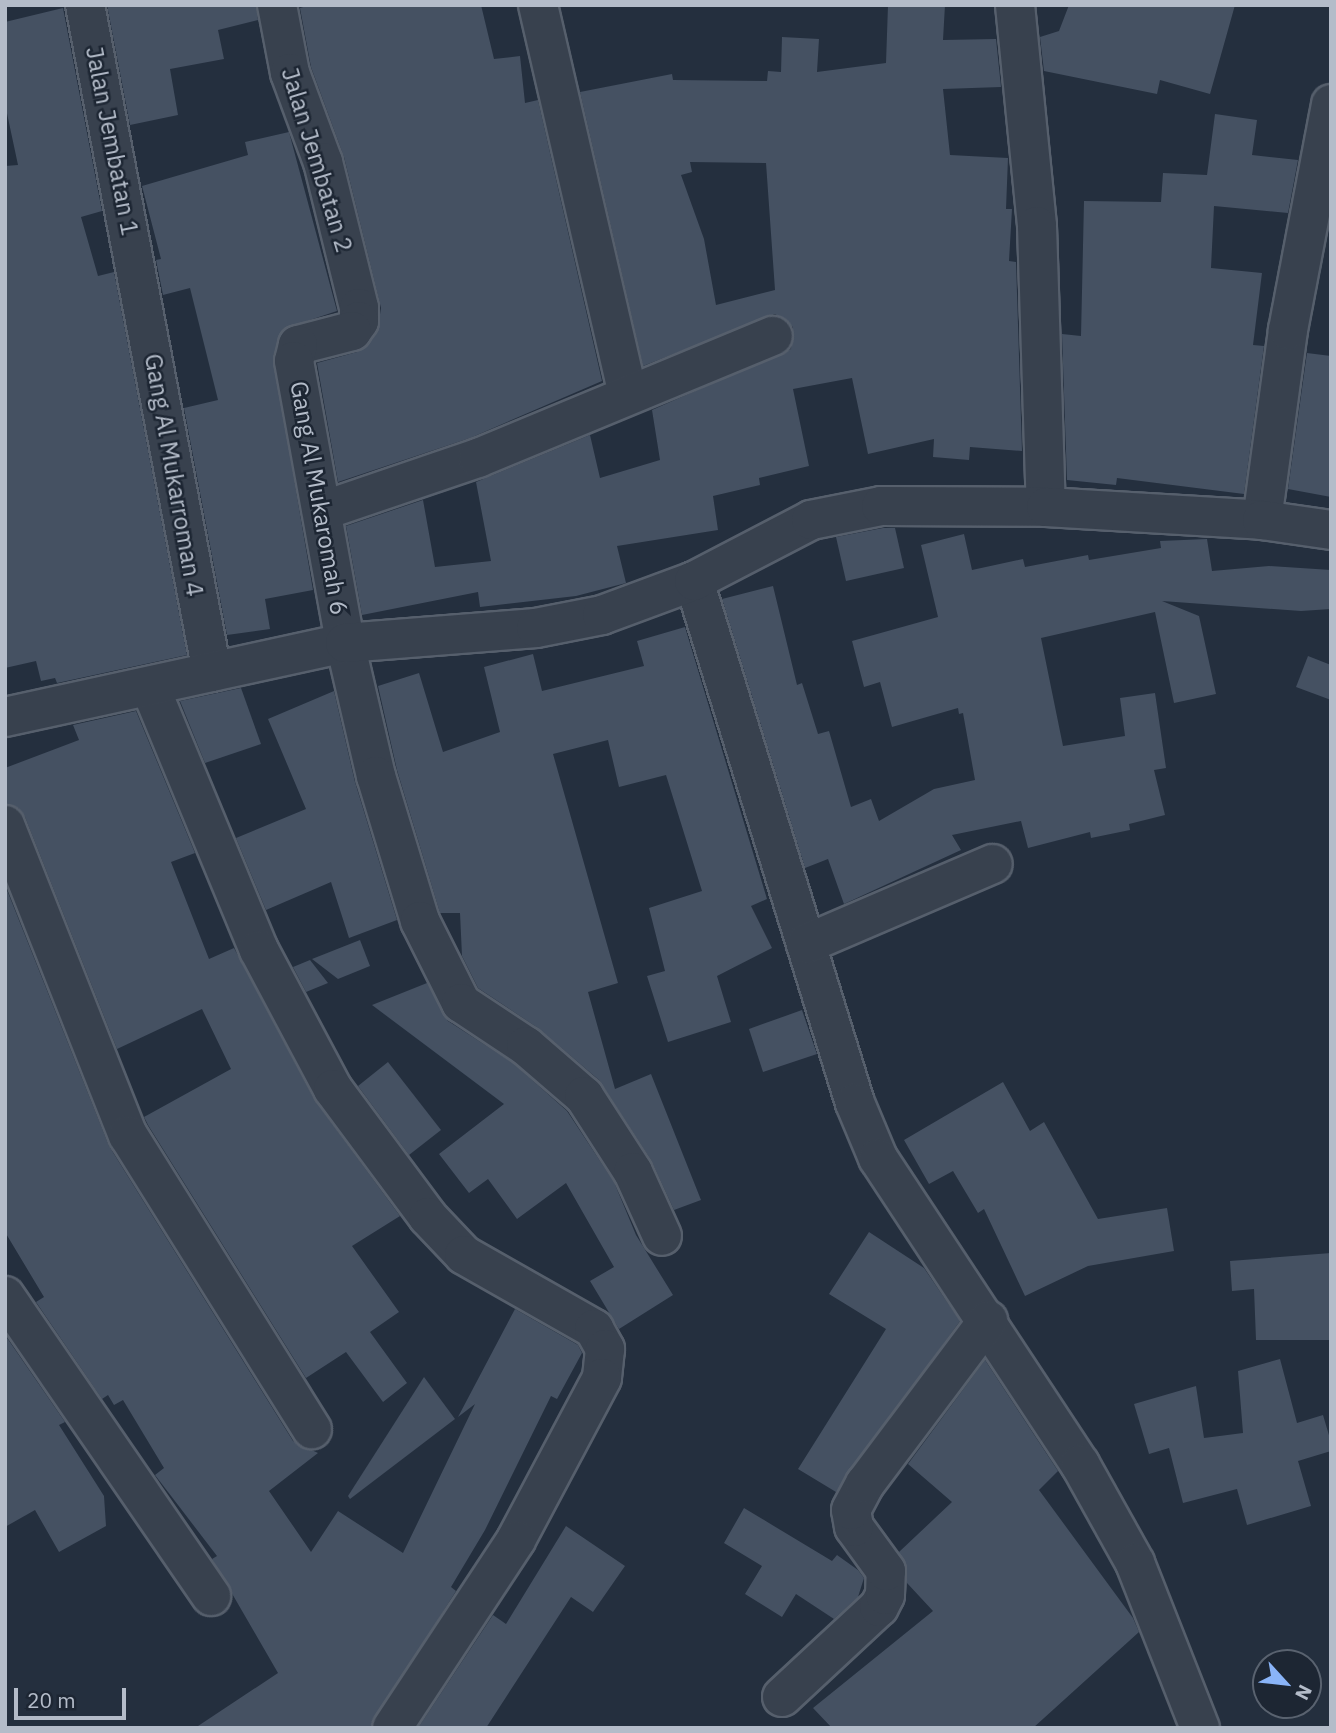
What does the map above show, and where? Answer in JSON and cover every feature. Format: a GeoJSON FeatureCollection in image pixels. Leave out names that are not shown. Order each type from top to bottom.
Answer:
{"type":"FeatureCollection","features":[{"type":"Feature","properties":{"kind":"street","name":"Jalan Jembatan 1"},"geometry":{"type":"LineString","coordinates":[[85,5],[139,277]]}},
{"type":"Feature","properties":{"kind":"street","name":"Jalan Jembatan 2"},"geometry":{"type":"LineString","coordinates":[[277,5],[290,74],[323,162],[359,308],[359,321],[352,331],[298,345],[295,354]]}},
{"type":"Feature","properties":{"kind":"street"},"geometry":{"type":"LineString","coordinates":[[538,5],[627,392]]}},
{"type":"Feature","properties":{"kind":"street"},"geometry":{"type":"LineString","coordinates":[[1015,5],[1037,226],[1046,507]]}},
{"type":"Feature","properties":{"kind":"street"},"geometry":{"type":"LineString","coordinates":[[1262,520],[1287,330],[1331,104]]}},
{"type":"Feature","properties":{"kind":"street","name":"Gang Al Mukarroman 4"},"geometry":{"type":"LineString","coordinates":[[139,277],[178,511],[212,672]]}},
{"type":"Feature","properties":{"kind":"street"},"geometry":{"type":"LineString","coordinates":[[322,511],[478,458],[627,392],[773,335]]}},
{"type":"Feature","properties":{"kind":"street","name":"Gang Al Mukaromah 6"},"geometry":{"type":"LineString","coordinates":[[295,354],[345,643],[376,776],[420,921],[461,1003],[526,1046],[584,1096],[633,1172],[662,1236]]}},
{"type":"Feature","properties":{"kind":"street"},"geometry":{"type":"LineString","coordinates":[[5,717],[345,643],[536,628],[613,612],[694,581],[811,520],[881,506],[1046,507],[1262,520],[1331,530]]}},
{"type":"Feature","properties":{"kind":"street"},"geometry":{"type":"LineString","coordinates":[[694,581],[855,1103],[878,1158],[988,1320],[1080,1464],[1135,1563],[1200,1728]]}},
{"type":"Feature","properties":{"kind":"street"},"geometry":{"type":"LineString","coordinates":[[150,687],[259,950],[333,1088],[428,1217],[464,1255],[594,1329],[605,1349],[602,1378],[516,1540],[392,1728]]}},
{"type":"Feature","properties":{"kind":"street"},"geometry":{"type":"LineString","coordinates":[[5,825],[128,1135],[312,1429]]}},
{"type":"Feature","properties":{"kind":"street"},"geometry":{"type":"LineString","coordinates":[[806,944],[993,864]]}},
{"type":"Feature","properties":{"kind":"street"},"geometry":{"type":"LineString","coordinates":[[5,1296],[211,1595]]}},
{"type":"Feature","properties":{"kind":"street"},"geometry":{"type":"LineString","coordinates":[[782,1697],[878,1607],[885,1595],[886,1571],[854,1527],[850,1510],[864,1484],[988,1320]]}},
{"type":"Feature","properties":{"kind":"building"},"geometry":{"type":"Polygon","coordinates":[[[107,5],[256,5],[258,20],[218,30],[224,59],[170,69],[178,115],[130,125],[107,5]]]}},
{"type":"Feature","properties":{"kind":"building"},"geometry":{"type":"Polygon","coordinates":[[[310,5],[481,5],[494,59],[520,56],[525,103],[538,100],[602,381],[470,438],[338,482],[317,363],[357,352],[369,344],[377,333],[381,308],[344,157],[311,67],[300,8],[310,5]]]}},
{"type":"Feature","properties":{"kind":"building"},"geometry":{"type":"Polygon","coordinates":[[[888,5],[945,5],[943,40],[996,39],[1001,87],[943,89],[950,155],[1008,158],[1006,209],[1012,209],[1009,261],[1016,262],[1022,451],[970,447],[969,460],[933,457],[934,439],[868,454],[852,378],[793,389],[809,466],[759,478],[760,485],[713,496],[718,530],[617,546],[626,583],[576,596],[480,607],[478,592],[362,615],[346,526],[423,500],[435,567],[491,561],[476,482],[590,435],[600,478],[660,460],[652,410],[791,349],[793,327],[775,314],[643,366],[580,92],[672,74],[673,80],[767,81],[768,71],[781,72],[782,37],[819,39],[817,72],[886,63],[888,5]],[[690,162],[692,172],[681,175],[704,239],[716,305],[775,290],[766,163],[690,162]]]}},
{"type":"Feature","properties":{"kind":"building"},"geometry":{"type":"Polygon","coordinates":[[[1069,5],[1235,5],[1210,94],[1160,80],[1157,94],[1044,71],[1040,37],[1059,31],[1069,5]]]}},
{"type":"Feature","properties":{"kind":"building"},"geometry":{"type":"Polygon","coordinates":[[[63,8],[102,211],[81,217],[98,276],[114,272],[187,655],[57,683],[55,678],[41,681],[36,661],[5,668],[5,166],[18,165],[5,104],[5,22],[63,8]]]}},
{"type":"Feature","properties":{"kind":"building"},"geometry":{"type":"Polygon","coordinates":[[[1215,114],[1257,120],[1252,155],[1298,160],[1288,213],[1214,206],[1211,268],[1262,273],[1253,345],[1264,346],[1244,494],[1117,478],[1116,485],[1067,480],[1062,334],[1081,336],[1084,201],[1161,202],[1163,173],[1207,175],[1215,114]]]}},
{"type":"Feature","properties":{"kind":"building"},"geometry":{"type":"Polygon","coordinates":[[[289,132],[337,311],[283,329],[273,356],[313,590],[265,599],[270,629],[227,635],[184,408],[218,400],[190,288],[163,295],[156,260],[161,259],[142,186],[248,155],[245,142],[289,132]]]}},
{"type":"Feature","properties":{"kind":"building"},"geometry":{"type":"Polygon","coordinates":[[[1307,353],[1331,356],[1331,497],[1288,489],[1307,353]]]}},
{"type":"Feature","properties":{"kind":"building"},"geometry":{"type":"Polygon","coordinates":[[[895,528],[904,568],[846,581],[836,537],[895,528]]]}},
{"type":"Feature","properties":{"kind":"building"},"geometry":{"type":"Polygon","coordinates":[[[964,534],[972,570],[1023,559],[1025,567],[1088,555],[1089,560],[1161,548],[1160,541],[1207,539],[1212,571],[1269,566],[1331,570],[1331,609],[1301,611],[1162,601],[1199,616],[1216,694],[1174,703],[1155,612],[1041,638],[1063,746],[1125,736],[1120,698],[1155,693],[1166,768],[1154,770],[1165,815],[1129,824],[1130,830],[1091,838],[1090,832],[1028,848],[1021,821],[952,835],[961,850],[844,904],[828,859],[805,868],[722,599],[773,586],[797,685],[802,683],[818,734],[829,731],[851,807],[871,799],[879,821],[934,789],[975,780],[963,713],[959,714],[958,708],[892,727],[880,682],[864,687],[852,641],[938,617],[921,545],[964,534]]]}},
{"type":"Feature","properties":{"kind":"building"},"geometry":{"type":"Polygon","coordinates":[[[685,627],[767,899],[751,906],[772,948],[717,976],[731,1022],[668,1042],[647,976],[665,971],[649,908],[702,891],[666,775],[619,787],[608,740],[553,754],[618,983],[588,992],[615,1089],[651,1074],[701,1200],[674,1210],[651,1160],[599,1080],[538,1028],[478,988],[462,956],[460,913],[440,913],[397,770],[378,686],[419,673],[443,752],[500,732],[484,667],[533,654],[542,691],[644,666],[637,641],[685,627]]]}},
{"type":"Feature","properties":{"kind":"building"},"geometry":{"type":"Polygon","coordinates":[[[1308,656],[1331,665],[1331,700],[1296,687],[1308,656]]]}},
{"type":"Feature","properties":{"kind":"building"},"geometry":{"type":"Polygon","coordinates":[[[241,688],[261,744],[205,763],[180,701],[241,688]]]}},
{"type":"Feature","properties":{"kind":"building"},"geometry":{"type":"Polygon","coordinates":[[[334,691],[355,782],[397,920],[349,938],[331,882],[266,910],[236,838],[306,809],[268,719],[334,691]]]}},
{"type":"Feature","properties":{"kind":"building"},"geometry":{"type":"Polygon","coordinates":[[[136,711],[195,853],[171,862],[209,959],[234,948],[314,1099],[400,1216],[352,1246],[399,1312],[370,1332],[407,1383],[383,1402],[346,1352],[306,1378],[144,1117],[231,1069],[202,1009],[117,1049],[25,817],[18,808],[5,804],[5,768],[79,740],[73,725],[136,711]]]}},
{"type":"Feature","properties":{"kind":"building"},"geometry":{"type":"Polygon","coordinates":[[[5,885],[109,1146],[293,1441],[318,1453],[269,1491],[311,1552],[338,1511],[403,1553],[475,1404],[458,1417],[515,1309],[578,1345],[582,1353],[557,1399],[551,1396],[485,1530],[451,1587],[456,1591],[370,1728],[195,1728],[278,1673],[212,1559],[217,1556],[155,1475],[164,1468],[123,1400],[114,1405],[108,1395],[102,1399],[36,1302],[44,1297],[5,1232],[5,885]]]}},
{"type":"Feature","properties":{"kind":"building"},"geometry":{"type":"Polygon","coordinates":[[[360,940],[370,966],[338,979],[312,959],[360,940]]]}},
{"type":"Feature","properties":{"kind":"building"},"geometry":{"type":"Polygon","coordinates":[[[310,960],[328,983],[306,992],[293,967],[310,960]]]}},
{"type":"Feature","properties":{"kind":"building"},"geometry":{"type":"Polygon","coordinates":[[[427,983],[448,1021],[513,1063],[567,1111],[614,1182],[636,1235],[673,1295],[619,1329],[590,1281],[614,1267],[566,1183],[517,1219],[488,1179],[469,1193],[439,1154],[504,1104],[372,1005],[427,983]]]}},
{"type":"Feature","properties":{"kind":"building"},"geometry":{"type":"Polygon","coordinates":[[[802,1010],[817,1054],[763,1072],[749,1029],[802,1010]]]}},
{"type":"Feature","properties":{"kind":"building"},"geometry":{"type":"Polygon","coordinates":[[[388,1062],[441,1130],[409,1155],[358,1086],[388,1062]]]}},
{"type":"Feature","properties":{"kind":"building"},"geometry":{"type":"Polygon","coordinates":[[[1003,1082],[1030,1131],[1044,1122],[1098,1219],[1167,1208],[1174,1251],[1088,1266],[1025,1296],[984,1209],[978,1213],[953,1171],[929,1184],[904,1140],[1003,1082]]]}},
{"type":"Feature","properties":{"kind":"building"},"geometry":{"type":"Polygon","coordinates":[[[869,1232],[924,1268],[960,1321],[836,1492],[798,1469],[886,1329],[829,1294],[869,1232]]]}},
{"type":"Feature","properties":{"kind":"building"},"geometry":{"type":"Polygon","coordinates":[[[1331,1253],[1331,1340],[1256,1340],[1254,1289],[1232,1291],[1230,1261],[1331,1253]]]}},
{"type":"Feature","properties":{"kind":"building"},"geometry":{"type":"Polygon","coordinates":[[[5,1335],[65,1422],[59,1425],[104,1496],[106,1526],[59,1552],[35,1510],[5,1527],[5,1335]]]}},
{"type":"Feature","properties":{"kind":"building"},"geometry":{"type":"Polygon","coordinates":[[[1280,1359],[1297,1423],[1323,1415],[1331,1442],[1331,1451],[1298,1461],[1311,1506],[1247,1525],[1237,1489],[1183,1503],[1169,1448],[1149,1454],[1134,1404],[1196,1386],[1204,1438],[1243,1433],[1238,1371],[1280,1359]]]}},
{"type":"Feature","properties":{"kind":"building"},"geometry":{"type":"Polygon","coordinates":[[[985,1360],[1058,1471],[1039,1490],[1133,1618],[1139,1632],[1033,1728],[832,1728],[813,1708],[933,1611],[907,1583],[899,1552],[952,1502],[908,1464],[985,1360]]]}},
{"type":"Feature","properties":{"kind":"building"},"geometry":{"type":"Polygon","coordinates":[[[424,1377],[455,1419],[350,1499],[348,1496],[424,1377]]]}},
{"type":"Feature","properties":{"kind":"building"},"geometry":{"type":"Polygon","coordinates":[[[744,1508],[832,1561],[837,1555],[858,1570],[864,1578],[858,1597],[834,1619],[796,1594],[782,1617],[745,1594],[762,1566],[724,1543],[744,1508]]]}},
{"type":"Feature","properties":{"kind":"building"},"geometry":{"type":"Polygon","coordinates":[[[566,1526],[625,1566],[593,1612],[571,1597],[486,1728],[418,1728],[493,1615],[506,1624],[566,1526]]]}}]}
